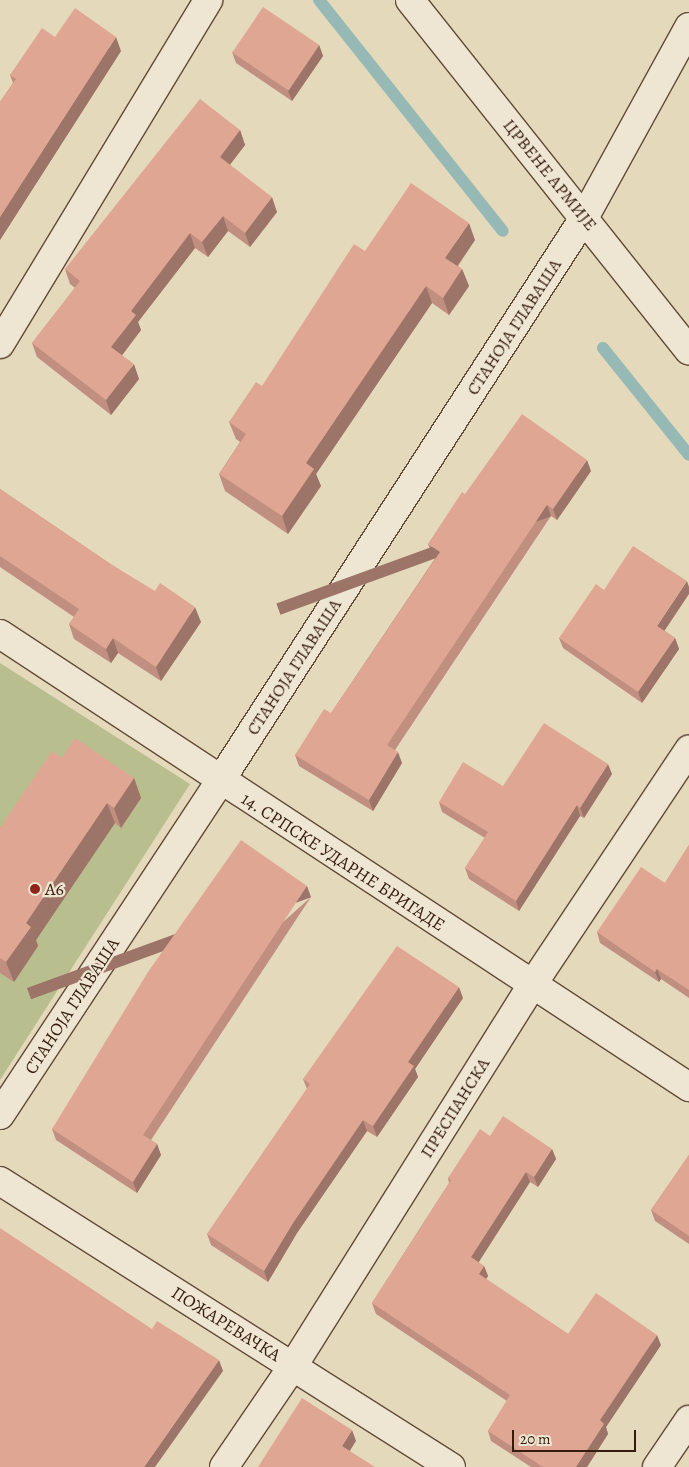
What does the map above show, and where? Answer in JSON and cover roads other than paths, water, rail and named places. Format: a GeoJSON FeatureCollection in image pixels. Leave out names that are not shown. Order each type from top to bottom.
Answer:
{"type":"FeatureCollection","features":[{"type":"Feature","properties":{"kind":"street"},"geometry":{"type":"LineString","coordinates":[[0,344],[208,0]]}},
{"type":"Feature","properties":{"kind":"street","name":"ЦРВЕНЕ АРМИЈЕ"},"geometry":{"type":"LineString","coordinates":[[410,0],[689,351]]}},
{"type":"Feature","properties":{"kind":"street","name":"СТАНОЈА ГЛАВАША"},"geometry":{"type":"LineString","coordinates":[[0,1115],[220,782],[584,218],[689,27]]}},
{"type":"Feature","properties":{"kind":"street","name":"14. СРПСКЕ УДАРНЕ БРИГАДЕ"},"geometry":{"type":"LineString","coordinates":[[0,634],[220,782],[689,1087]]}},
{"type":"Feature","properties":{"kind":"street","name":"ПРЕСПАНСКА"},"geometry":{"type":"LineString","coordinates":[[224,1467],[293,1366],[532,985],[688,755]]}},
{"type":"Feature","properties":{"kind":"street","name":"ПОЖАРЕВАЧКА"},"geometry":{"type":"LineString","coordinates":[[0,1181],[451,1467]]}},
{"type":"Feature","properties":{"kind":"street"},"geometry":{"type":"LineString","coordinates":[[657,1467],[689,1420]]}},
{"type":"Feature","properties":{"kind":"waterway"},"geometry":{"type":"LineString","coordinates":[[319,0],[503,231]]}},
{"type":"Feature","properties":{"kind":"waterway"},"geometry":{"type":"LineString","coordinates":[[603,348],[689,455]]}},
{"type":"Feature","properties":{"kind":"place","name":"A6"},"geometry":{"type":"Point","coordinates":[35,889]}}]}
